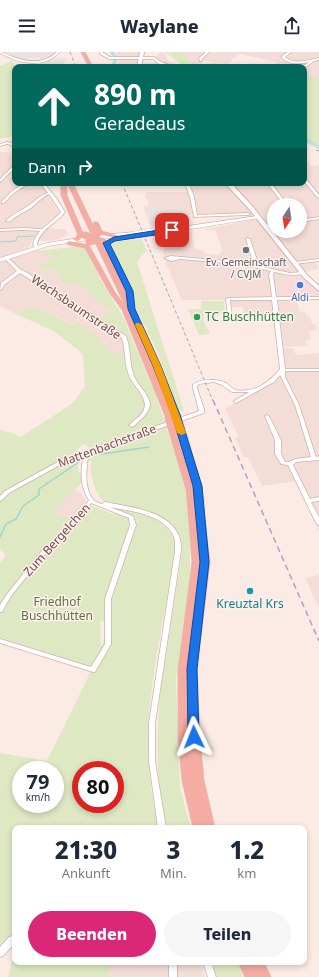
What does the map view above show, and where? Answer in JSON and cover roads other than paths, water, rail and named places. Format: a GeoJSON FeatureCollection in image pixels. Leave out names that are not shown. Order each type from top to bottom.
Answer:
{"type":"FeatureCollection","features":[{"type":"Feature","properties":{"kind":"highway"},"geometry":{"type":"LineString","coordinates":[[79,52],[85,64]]}},
{"type":"Feature","properties":{"kind":"highway"},"geometry":{"type":"LineString","coordinates":[[82,52],[89,64]]}},
{"type":"Feature","properties":{"kind":"highway"},"geometry":{"type":"LineString","coordinates":[[64,186],[64,195],[129,291],[128,308]]}},
{"type":"Feature","properties":{"kind":"highway"},"geometry":{"type":"LineString","coordinates":[[66,186],[128,308]]}},
{"type":"Feature","properties":{"kind":"highway"},"geometry":{"type":"LineString","coordinates":[[72,186],[128,308],[172,416],[194,486],[205,562],[192,669],[194,737],[198,780],[208,825]]}},
{"type":"Feature","properties":{"kind":"highway"},"geometry":{"type":"LineString","coordinates":[[73,186],[86,204],[93,239],[112,292],[128,308]]}},
{"type":"Feature","properties":{"kind":"highway"},"geometry":{"type":"LineString","coordinates":[[93,239],[115,237]]}},
{"type":"Feature","properties":{"kind":"highway"},"geometry":{"type":"LineString","coordinates":[[69,243],[115,237]]}},
{"type":"Feature","properties":{"kind":"highway"},"geometry":{"type":"LineString","coordinates":[[194,486],[196,562],[183,669],[184,730],[188,781],[198,825]]}},
{"type":"Feature","properties":{"kind":"highway"},"geometry":{"type":"LineString","coordinates":[[246,965],[252,977]]}},
{"type":"Feature","properties":{"kind":"highway"},"geometry":{"type":"LineString","coordinates":[[258,965],[264,977]]}},
{"type":"Feature","properties":{"kind":"main road"},"geometry":{"type":"LineString","coordinates":[[139,64],[142,52]]}},
{"type":"Feature","properties":{"kind":"main road"},"geometry":{"type":"LineString","coordinates":[[230,186],[248,213],[257,217],[303,273],[319,289]]}},
{"type":"Feature","properties":{"kind":"street"},"geometry":{"type":"LineString","coordinates":[[0,52],[18,60],[33,62],[48,59],[57,55],[59,52]]}},
{"type":"Feature","properties":{"kind":"street"},"geometry":{"type":"LineString","coordinates":[[201,60],[200,59],[208,52]]}},
{"type":"Feature","properties":{"kind":"street"},"geometry":{"type":"LineString","coordinates":[[290,52],[283,57],[286,60],[296,62],[319,59]]}},
{"type":"Feature","properties":{"kind":"street"},"geometry":{"type":"LineString","coordinates":[[101,53],[111,58],[154,58],[162,64]]}},
{"type":"Feature","properties":{"kind":"street"},"geometry":{"type":"LineString","coordinates":[[307,65],[314,60]]}},
{"type":"Feature","properties":{"kind":"street"},"geometry":{"type":"LineString","coordinates":[[0,145],[7,143],[12,144]]}},
{"type":"Feature","properties":{"kind":"street"},"geometry":{"type":"LineString","coordinates":[[0,181],[12,169]]}},
{"type":"Feature","properties":{"kind":"street"},"geometry":{"type":"LineString","coordinates":[[307,183],[319,197]]}},
{"type":"Feature","properties":{"kind":"street"},"geometry":{"type":"LineString","coordinates":[[3,202],[13,192],[22,186]]}},
{"type":"Feature","properties":{"kind":"street"},"geometry":{"type":"LineString","coordinates":[[37,248],[35,241],[41,230],[55,221],[63,212],[44,186]]}},
{"type":"Feature","properties":{"kind":"street"},"geometry":{"type":"LineString","coordinates":[[188,186],[192,197],[195,216],[248,213],[257,217]]}},
{"type":"Feature","properties":{"kind":"street"},"geometry":{"type":"LineString","coordinates":[[271,186],[281,198]]}},
{"type":"Feature","properties":{"kind":"street"},"geometry":{"type":"LineString","coordinates":[[8,221],[22,210],[32,205],[38,199],[50,193]]}},
{"type":"Feature","properties":{"kind":"street"},"geometry":{"type":"LineString","coordinates":[[115,237],[153,232],[248,213]]}},
{"type":"Feature","properties":{"kind":"street"},"geometry":{"type":"LineString","coordinates":[[153,232],[257,217]]}},
{"type":"Feature","properties":{"kind":"street"},"geometry":{"type":"LineString","coordinates":[[307,220],[319,218]]}},
{"type":"Feature","properties":{"kind":"street"},"geometry":{"type":"LineString","coordinates":[[0,230],[41,230]]}},
{"type":"Feature","properties":{"kind":"street"},"geometry":{"type":"LineString","coordinates":[[0,260],[7,259],[37,248],[93,239]]}},
{"type":"Feature","properties":{"kind":"street"},"geometry":{"type":"LineString","coordinates":[[248,239],[257,267]]}},
{"type":"Feature","properties":{"kind":"street"},"geometry":{"type":"LineString","coordinates":[[37,248],[69,243]]}},
{"type":"Feature","properties":{"kind":"street"},"geometry":{"type":"LineString","coordinates":[[179,258],[237,263],[290,274],[303,273]]}},
{"type":"Feature","properties":{"kind":"street","name":"Wachsbaumstraße"},"geometry":{"type":"LineString","coordinates":[[7,259],[20,271],[124,337],[129,368],[147,402],[148,410],[143,417],[132,426]]}},
{"type":"Feature","properties":{"kind":"street"},"geometry":{"type":"LineString","coordinates":[[295,263],[319,260]]}},
{"type":"Feature","properties":{"kind":"street"},"geometry":{"type":"LineString","coordinates":[[0,290],[2,284],[20,271]]}},
{"type":"Feature","properties":{"kind":"street"},"geometry":{"type":"LineString","coordinates":[[267,416],[278,440],[278,454],[283,463],[290,464],[295,461],[316,458],[297,405],[283,377],[271,274],[273,271]]}},
{"type":"Feature","properties":{"kind":"street"},"geometry":{"type":"LineString","coordinates":[[230,317],[228,299],[319,298]]}},
{"type":"Feature","properties":{"kind":"street"},"geometry":{"type":"LineString","coordinates":[[282,370],[319,370]]}},
{"type":"Feature","properties":{"kind":"street","name":"Mattenbachstraße"},"geometry":{"type":"LineString","coordinates":[[236,402],[272,381],[282,370]]}},
{"type":"Feature","properties":{"kind":"street","name":"Mattenbachstraße"},"geometry":{"type":"LineString","coordinates":[[0,499],[7,492],[64,460],[202,412],[202,405],[195,390],[195,385],[198,383],[214,381],[224,384],[234,391],[254,391]]}},
{"type":"Feature","properties":{"kind":"street","name":"Zum Bergelchen"},"geometry":{"type":"LineString","coordinates":[[0,641],[94,670],[108,644],[108,599],[133,524],[131,517],[93,502],[89,496],[83,471],[87,452]]}},
{"type":"Feature","properties":{"kind":"street"},"geometry":{"type":"LineString","coordinates":[[290,464],[319,523]]}},
{"type":"Feature","properties":{"kind":"street"},"geometry":{"type":"LineString","coordinates":[[308,501],[319,499]]}},
{"type":"Feature","properties":{"kind":"street","name":"Zum Bergelchen"},"geometry":{"type":"LineString","coordinates":[[0,610],[2,603],[42,554],[76,523],[90,501],[93,502]]}},
{"type":"Feature","properties":{"kind":"street"},"geometry":{"type":"LineString","coordinates":[[93,502],[152,515],[166,524],[177,536],[178,551],[152,723],[152,761],[162,825]]}},
{"type":"Feature","properties":{"kind":"street"},"geometry":{"type":"LineString","coordinates":[[0,953],[12,940]]}},
{"type":"Feature","properties":{"kind":"street"},"geometry":{"type":"LineString","coordinates":[[173,965],[173,977]]}},
{"type":"Feature","properties":{"kind":"street"},"geometry":{"type":"LineString","coordinates":[[208,965],[212,977]]}},
{"type":"Feature","properties":{"kind":"waterway"},"geometry":{"type":"LineString","coordinates":[[111,52],[116,58],[114,64]]}},
{"type":"Feature","properties":{"kind":"waterway"},"geometry":{"type":"LineString","coordinates":[[307,141],[319,147]]}},
{"type":"Feature","properties":{"kind":"waterway"},"geometry":{"type":"LineString","coordinates":[[0,242],[16,241],[17,237],[34,236]]}},
{"type":"Feature","properties":{"kind":"waterway"},"geometry":{"type":"LineString","coordinates":[[95,455],[149,447]]}},
{"type":"Feature","properties":{"kind":"waterway"},"geometry":{"type":"LineString","coordinates":[[0,537],[6,524],[16,519],[23,506],[39,495],[39,489],[79,462]]}},
{"type":"Feature","properties":{"kind":"railway"},"geometry":{"type":"LineString","coordinates":[[70,52],[75,64]]}},
{"type":"Feature","properties":{"kind":"railway"},"geometry":{"type":"LineString","coordinates":[[123,186],[213,401]]}},
{"type":"Feature","properties":{"kind":"railway"},"geometry":{"type":"LineString","coordinates":[[213,400],[319,641]]}},
{"type":"Feature","properties":{"kind":"place","name":"Ev. Gemeinschaft / CVJM"},"geometry":{"type":"Point","coordinates":[246,250]}},
{"type":"Feature","properties":{"kind":"place","name":"Aldi"},"geometry":{"type":"Point","coordinates":[300,285]}},
{"type":"Feature","properties":{"kind":"place","name":"TC Buschhütten"},"geometry":{"type":"Point","coordinates":[197,317]}},
{"type":"Feature","properties":{"kind":"place","name":"Kreuztal Krs"},"geometry":{"type":"Point","coordinates":[250,591]}},
{"type":"Feature","properties":{"kind":"park label","name":"Friedhof Buschhütten"},"geometry":{"type":"Point","coordinates":[57,609]}}]}
